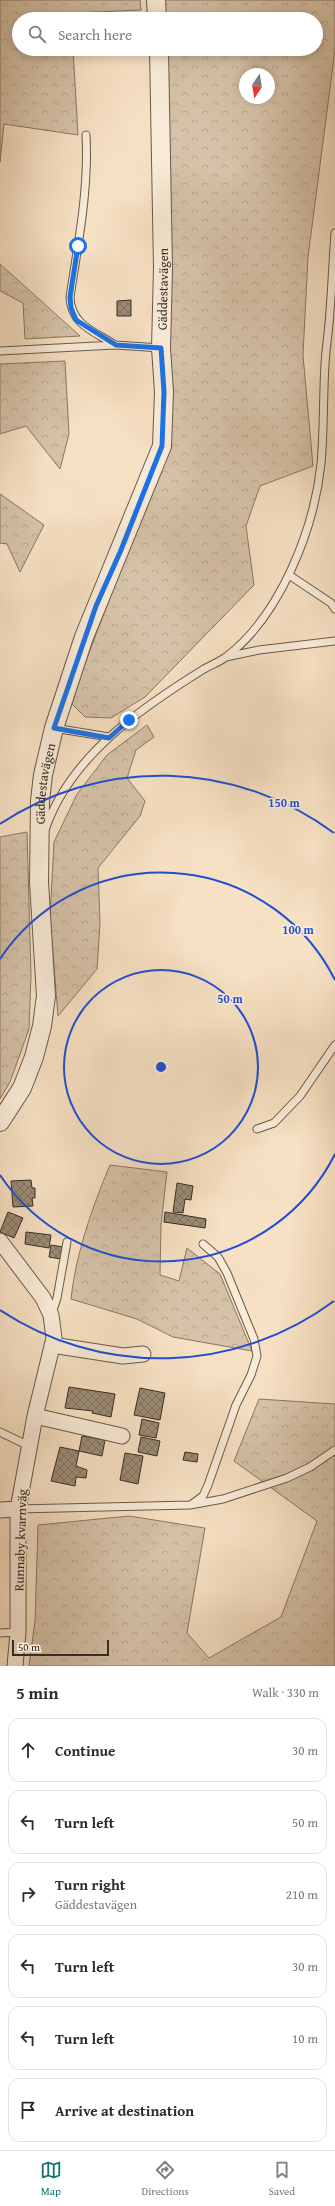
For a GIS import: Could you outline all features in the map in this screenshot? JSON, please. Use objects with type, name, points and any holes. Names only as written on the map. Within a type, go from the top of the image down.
[{"type":"street","points":[[156,0],[157,12]]},
{"type":"street","name":"Gäddestavägen","points":[[0,1122],[22,1088],[34,1057],[42,1026],[46,996],[39,882],[40,801],[43,775],[54,728],[96,606],[121,550],[162,446],[164,392],[161,348],[163,268],[159,56]]},
{"type":"street","name":"Runnaby kvarnväg","points":[[0,1241],[43,1298],[51,1315],[54,1338],[35,1416],[18,1509],[18,1632],[15,1666]]},
{"type":"street","points":[[52,1345],[123,1356],[143,1354]]},
{"type":"street","points":[[35,1416],[122,1436]]},
{"type":"street","points":[[0,1510],[18,1509]]},
{"type":"lane","points":[[86,135],[87,155],[84,200],[70,297],[71,308],[76,320],[116,345]]},
{"type":"lane","points":[[39,847],[46,825],[70,781],[92,753],[129,720],[204,669],[226,657],[260,623],[289,575],[310,514],[321,465],[325,364],[335,233]]},
{"type":"lane","points":[[0,351],[116,345],[161,348]]},
{"type":"lane","points":[[289,575],[331,603],[335,609]]},
{"type":"lane","points":[[226,657],[335,641]]},
{"type":"lane","points":[[54,728],[109,738]]},
{"type":"lane","points":[[257,1129],[274,1123],[300,1096],[335,1045]]},
{"type":"lane","points":[[51,1315],[57,1298],[67,1242]]},
{"type":"lane","points":[[190,1505],[203,1496],[236,1405],[251,1375],[258,1356],[254,1339],[227,1273],[218,1257],[203,1244]]},
{"type":"lane","points":[[0,1432],[29,1446]]},
{"type":"lane","points":[[18,1509],[190,1505],[223,1499],[269,1485],[310,1467],[335,1450]]},
{"type":"lane","points":[[0,1633],[18,1632]]},
{"type":"green space","points":[[0,0],[140,0],[141,10],[95,12],[12,12],[12,56],[73,56],[78,135],[4,124],[0,162]]},
{"type":"green space","points":[[159,0],[335,0],[335,50],[308,257],[303,355],[313,466],[260,486],[246,526],[254,585],[145,697],[111,718],[85,717],[72,704],[78,682],[166,449],[161,56],[323,56],[323,12],[160,12]]},
{"type":"green space","points":[[0,264],[80,336],[25,339],[23,303],[0,291]]},
{"type":"green space","points":[[65,361],[69,434],[60,469],[26,426],[0,434],[0,364]]},
{"type":"green space","points":[[0,494],[44,525],[20,572],[7,544],[0,543]]},
{"type":"green space","points":[[147,725],[154,737],[136,750],[127,778],[145,801],[140,816],[98,868],[100,923],[97,969],[58,1016],[50,917],[54,842],[77,794],[107,755]]},
{"type":"green space","points":[[27,832],[31,975],[29,1029],[10,1082],[0,1099],[0,837]]},
{"type":"green space","points":[[110,1165],[167,1172],[161,1225],[160,1275],[179,1281],[187,1248],[220,1274],[252,1351],[173,1337],[137,1319],[71,1299],[73,1282],[81,1248],[97,1198]]},
{"type":"green space","points":[[259,1399],[335,1404],[335,1666],[29,1666],[35,1621],[38,1525],[129,1516],[205,1528],[187,1633],[209,1658],[281,1617],[317,1521],[234,1461]]},
{"type":"building","points":[[131,300],[131,316],[117,316],[117,301]]},
{"type":"building","points":[[31,1180],[32,1188],[35,1188],[35,1198],[32,1198],[33,1206],[13,1207],[11,1181]]},
{"type":"building","points":[[177,1183],[193,1186],[191,1200],[185,1199],[183,1213],[173,1212]]},
{"type":"building","points":[[8,1212],[23,1218],[14,1238],[0,1232]]},
{"type":"building","points":[[165,1212],[206,1219],[205,1228],[164,1222]]},
{"type":"building","points":[[26,1232],[51,1235],[49,1248],[25,1244]]},
{"type":"building","points":[[51,1245],[63,1247],[61,1259],[49,1257]]},
{"type":"building","points":[[69,1387],[115,1394],[111,1417],[92,1413],[93,1411],[65,1408]]},
{"type":"building","points":[[140,1388],[165,1393],[160,1420],[134,1415]]},
{"type":"building","points":[[142,1419],[159,1423],[156,1438],[139,1435]]},
{"type":"building","points":[[82,1436],[105,1440],[102,1456],[79,1451]]},
{"type":"building","points":[[141,1437],[160,1441],[157,1456],[138,1452]]},
{"type":"building","points":[[60,1447],[79,1451],[76,1466],[87,1470],[86,1478],[76,1477],[75,1486],[51,1481]]},
{"type":"building","points":[[185,1452],[198,1454],[197,1462],[183,1460]]},
{"type":"building","points":[[125,1453],[143,1456],[138,1484],[120,1480]]},
{"type":"route","points":[[78,246],[70,297],[71,308],[76,320],[116,345],[161,348],[164,392],[164,429],[162,446],[121,550],[108,575],[84,637],[54,728],[109,738],[129,720]]}]
